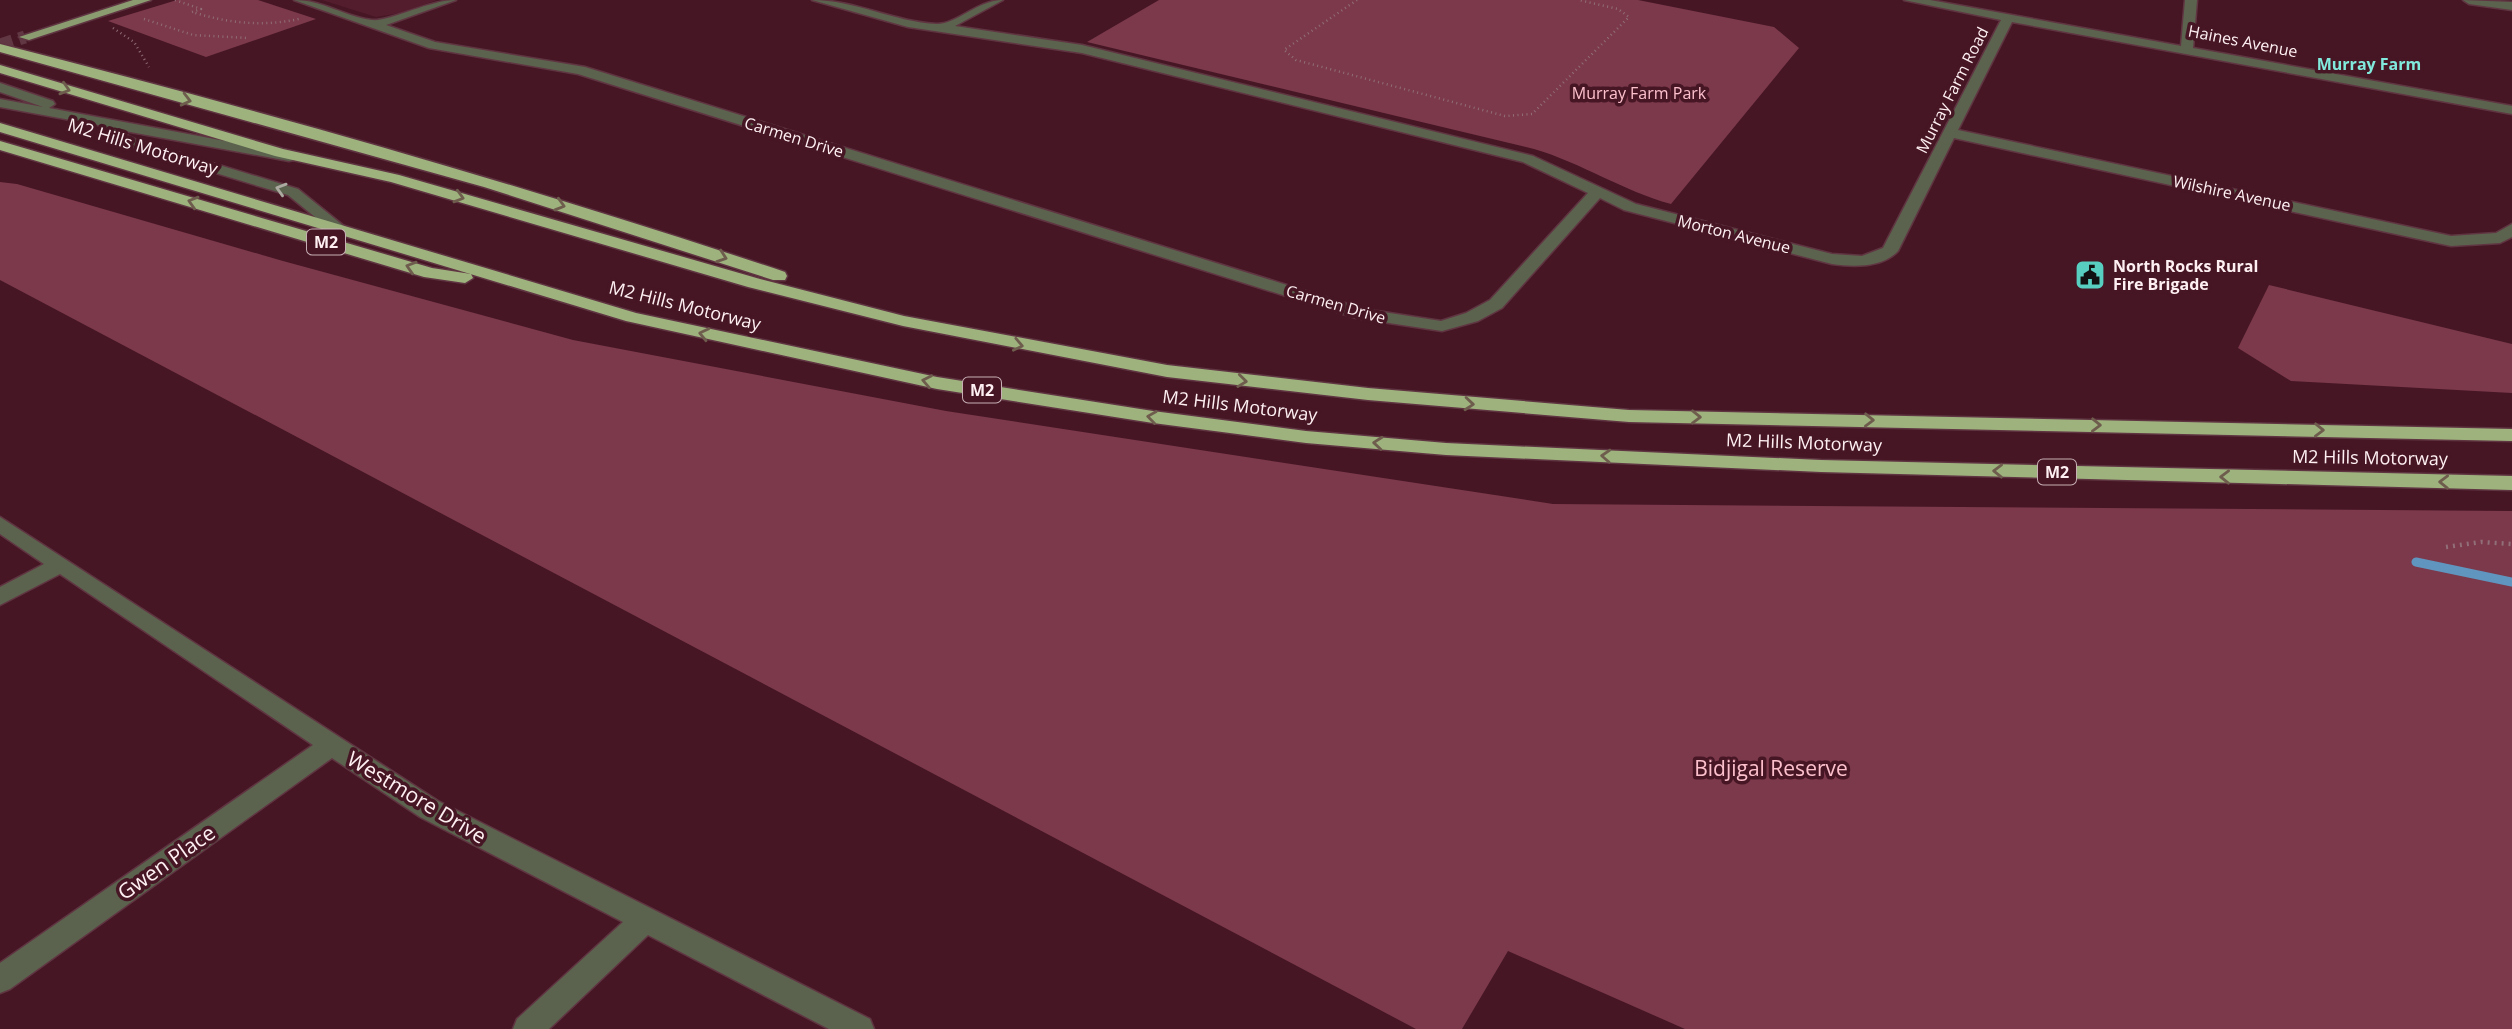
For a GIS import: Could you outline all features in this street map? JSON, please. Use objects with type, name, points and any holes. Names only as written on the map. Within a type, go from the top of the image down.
[{"type":"highway","name":"M2 Hills Motorway","points":[[0,48],[174,97],[331,137],[658,234],[903,321]]},
{"type":"highway","name":"M2 Hills Motorway","points":[[0,69],[280,153],[394,178],[652,254],[903,321],[1051,351],[1289,387],[1629,416],[2512,435]]},
{"type":"highway","name":"M2 Hills Motorway","points":[[0,127],[632,317],[754,346],[937,383],[1153,417],[1306,437],[1446,449],[1821,466],[2512,483]]},
{"type":"highway","name":"M2","points":[[0,145],[430,273],[526,286]]},
{"type":"main road","points":[[25,37],[145,0]]},
{"type":"street","name":"Carmen Drive","points":[[300,0],[433,45],[580,71],[1349,310],[1402,322],[1442,326],[1472,317],[1496,304],[1597,192]]},
{"type":"street","points":[[374,25],[450,0]]},
{"type":"street","points":[[818,0],[908,23],[1082,49],[1528,159],[1597,192]]},
{"type":"street","points":[[942,28],[997,0]]},
{"type":"street","name":"Murray Farm Road","points":[[1875,260],[1890,251],[2008,18],[1910,0]]},
{"type":"street","points":[[2187,49],[2191,0]]},
{"type":"street","points":[[2469,0],[2512,6]]},
{"type":"street","name":"Haines Avenue","points":[[2008,18],[2187,49],[2511,112]]},
{"type":"street","name":"M2","points":[[0,87],[33,97],[132,143],[293,192],[337,227]]},
{"type":"street","name":"M2","points":[[0,103],[394,178]]},
{"type":"street","name":"Wilshire Avenue","points":[[1950,133],[2451,241],[2500,238],[2512,229]]},
{"type":"street","name":"Morton Avenue","points":[[1597,192],[1630,207],[1832,259],[1875,260]]},
{"type":"street","name":"Westmore Drive","points":[[0,524],[429,809],[859,1029]]},
{"type":"street","points":[[0,597],[61,564]]},
{"type":"street","name":"Gwen Place","points":[[0,980],[331,745]]},
{"type":"street","points":[[528,1029],[645,920]]},
{"type":"path","points":[[175,0],[201,9],[192,12],[236,24],[271,24],[310,15]]},
{"type":"path","points":[[1357,0],[1284,50],[1296,60],[1504,116],[1532,114],[1554,95],[1555,89],[1629,17],[1618,9],[1579,0]]},
{"type":"path","points":[[131,18],[145,19],[192,35],[248,38]]},
{"type":"path","points":[[110,26],[135,42],[149,69],[170,80],[174,97]]},
{"type":"path","points":[[2446,547],[2482,542],[2512,544]]},
{"type":"shaded area","points":[[322,0],[437,0],[400,13],[376,17]]},
{"type":"green space","points":[[177,0],[258,0],[316,19],[206,57],[108,21]]},
{"type":"green space","name":"Murray Farm Park","points":[[1159,0],[1638,0],[1774,27],[1799,48],[1671,204],[1534,149],[1087,42]]},
{"type":"green space","name":"Bidjigal Reserve","points":[[0,182],[17,184],[283,261],[573,340],[946,411],[1553,504],[2512,511],[2512,1029],[1685,1029],[1508,951],[1462,1029],[1416,1029],[0,280]]},
{"type":"green space","points":[[2269,285],[2512,344],[2512,393],[2291,381],[2238,348]]},
{"type":"waterway","points":[[2416,562],[2512,582]]},
{"type":"tunnel","points":[[0,45],[25,37]]},
{"type":"place","name":"North Rocks Rural Fire Brigade","points":[[2090,275]]},
{"type":"district","name":"Murray Farm","points":[[2369,64]]}]
